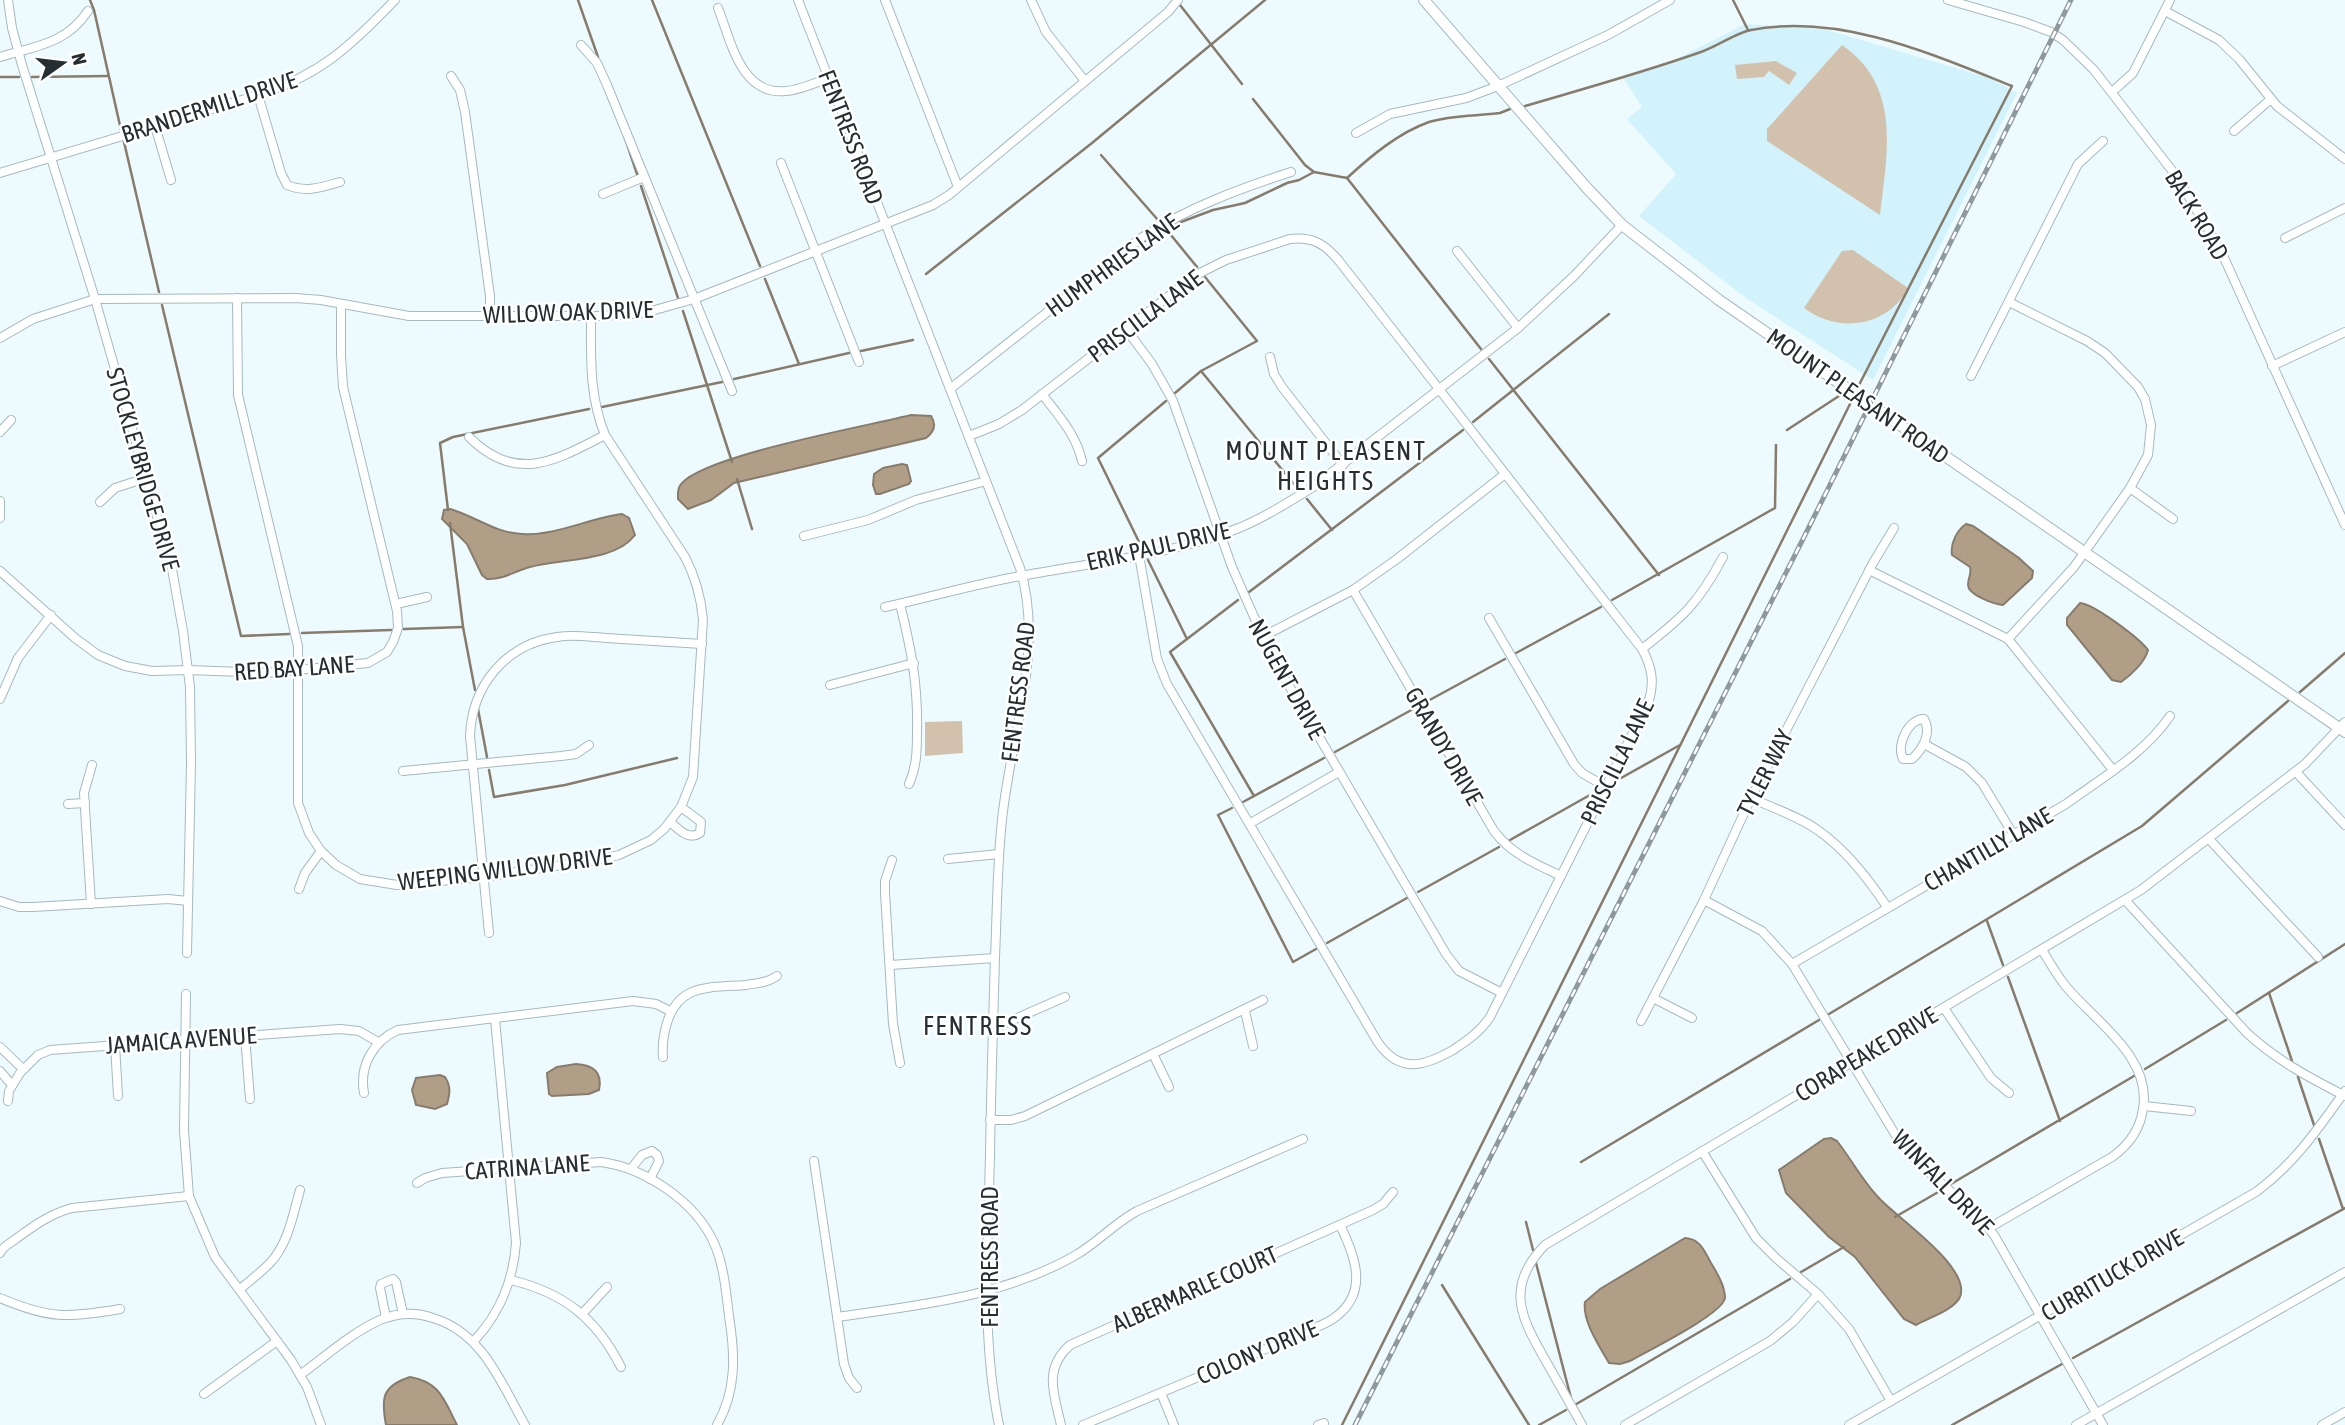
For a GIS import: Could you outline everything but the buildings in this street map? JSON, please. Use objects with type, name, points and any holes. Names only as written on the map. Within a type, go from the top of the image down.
[{"type":"highway","name":"MOUNT PLEASANT ROAD","points":[[1424,0],[1622,225],[1721,302],[2084,553],[2344,728]]},
{"type":"street","name":"STOCKLEYBRIDGE DRIVE","points":[[8,0],[18,51],[95,299],[172,569],[188,670],[191,738],[187,953]]},
{"type":"street","name":"BRANDERMILL DRIVE","points":[[0,173],[296,81],[318,70],[353,43],[395,0]]},
{"type":"street","name":"FENTRESS ROAD","points":[[797,0],[1022,575],[1028,619],[1027,657],[1006,789],[999,854],[992,1029],[988,1292],[991,1372],[999,1425]]},
{"type":"street","points":[[885,0],[958,187]]},
{"type":"street","points":[[1031,0],[1046,32],[1085,81]]},
{"type":"street","name":"WILLOW OAK DRIVE","points":[[0,338],[33,319],[95,299],[296,298],[409,316],[591,316],[644,313],[694,299],[933,205],[1168,12],[1178,0]]},
{"type":"street","points":[[1356,133],[1390,114],[1466,98],[1498,86],[1608,35],[1670,0]]},
{"type":"street","name":"BACK ROAD","points":[[1948,0],[2051,32],[2077,52],[2112,92],[2177,177],[2210,229],[2345,525]]},
{"type":"street","points":[[2112,92],[2133,73],[2171,0]]},
{"type":"street","points":[[718,8],[742,69],[749,79],[773,91],[786,91],[828,78]]},
{"type":"street","points":[[0,57],[67,34],[79,24],[88,10]]},
{"type":"street","points":[[2165,11],[2219,40],[2239,59],[2271,99],[2304,129],[2345,159]]},
{"type":"street","points":[[581,45],[597,63],[732,391]]},
{"type":"street","points":[[452,76],[462,96],[465,112],[490,296],[490,316]]},
{"type":"street","points":[[258,95],[281,173],[288,185],[298,190],[340,182]]},
{"type":"street","points":[[2234,131],[2271,99]]},
{"type":"street","points":[[155,126],[171,180]]},
{"type":"street","points":[[1971,376],[2078,164],[2104,141]]},
{"type":"street","points":[[781,163],[859,362]]},
{"type":"street","name":"HUMPHRIES LANE","points":[[950,389],[1159,226],[1204,204],[1292,172]]},
{"type":"street","points":[[603,194],[644,177]]},
{"type":"street","points":[[2285,238],[2345,208]]},
{"type":"street","name":"ERIK PAUL DRIVE","points":[[885,607],[1022,575],[1195,543],[1279,509],[1343,465],[1518,328],[1574,276],[1622,225]]},
{"type":"street","name":"PRISCILLA LANE","points":[[969,436],[1011,417],[1182,285],[1211,267],[1290,239],[1305,238],[1330,249],[1642,649],[1650,666],[1652,689],[1648,703],[1490,1017],[1479,1031],[1438,1058],[1421,1065],[1412,1065],[1391,1057],[1377,1041],[1179,705],[1159,665],[1139,555]]},
{"type":"street","points":[[1457,251],[1518,328]]},
{"type":"street","name":"WEEPING WILLOW DRIVE","points":[[237,298],[238,395],[295,633],[299,671],[297,796],[303,822],[321,851],[349,873],[380,884],[397,885],[483,877],[619,855],[651,840],[670,822],[691,786],[702,643],[701,601],[693,573],[605,435],[592,387],[591,316]]},
{"type":"street","points":[[2008,639],[2055,589],[2084,553],[2142,469],[2151,440],[2149,412],[2138,387],[2096,346],[2009,302]]},
{"type":"street","name":"RED BAY LANE","points":[[0,571],[98,655],[116,663],[152,671],[299,671],[368,663],[387,652],[396,637],[396,604],[343,387],[341,304]]},
{"type":"street","name":"NUGENT DRIVE","points":[[1126,329],[1152,364],[1172,401],[1246,604],[1262,637],[1452,962],[1468,976],[1502,993]]},
{"type":"street","points":[[2272,366],[2345,331]]},
{"type":"street","points":[[1270,357],[1274,374],[1282,387],[1343,465]]},
{"type":"street","points":[[1042,394],[1071,432],[1082,460]]},
{"type":"street","points":[[0,432],[11,419]]},
{"type":"street","points":[[469,437],[489,455],[515,464],[533,465],[556,460],[605,435]]},
{"type":"street","points":[[1262,637],[1353,590],[1505,474]]},
{"type":"street","points":[[100,502],[115,488],[146,478]]},
{"type":"street","points":[[804,536],[868,520],[916,500],[986,481]]},
{"type":"street","points":[[2130,488],[2173,519]]},
{"type":"street","points":[[0,501],[0,518]]},
{"type":"street","name":"TYLER WAY","points":[[1641,1021],[1704,901],[1751,798],[1869,570],[1894,528]]},
{"type":"street","points":[[1642,649],[1692,607],[1723,557]]},
{"type":"street","points":[[1869,570],[2008,639],[2113,770]]},
{"type":"street","name":"GRANDY DRIVE","points":[[1353,590],[1494,831],[1521,857],[1561,876]]},
{"type":"street","points":[[396,604],[427,597]]},
{"type":"street","points":[[900,604],[914,663],[918,702],[917,759],[909,784]]},
{"type":"street","points":[[0,699],[18,658],[51,615]]},
{"type":"street","points":[[1489,618],[1574,764],[1582,773],[1605,787]]},
{"type":"street","points":[[489,933],[472,765],[471,722],[479,694],[492,673],[504,660],[522,648],[535,642],[564,636],[702,643]]},
{"type":"street","points":[[830,685],[914,663]]},
{"type":"street","name":"CHANTILLY LANE","points":[[1792,964],[2066,804],[2158,734],[2170,716]]},
{"type":"street","points":[[1921,719],[1927,722],[1928,728],[1924,744],[1912,759],[1903,759],[1901,756],[1900,745],[1912,723],[1921,719]]},
{"type":"street","name":"CORAPEAKE DRIVE","points":[[1582,1425],[1524,1320],[1520,1293],[1526,1271],[1534,1257],[1552,1241],[2125,900],[2296,772],[2344,728]]},
{"type":"street","points":[[1924,744],[1966,766],[1982,783],[2013,834]]},
{"type":"street","points":[[403,771],[569,755],[576,754],[589,745]]},
{"type":"street","points":[[91,904],[85,803],[86,784],[92,765]]},
{"type":"street","points":[[1249,824],[1339,772]]},
{"type":"street","points":[[2296,772],[2345,825]]},
{"type":"street","points":[[1751,798],[1817,829],[1849,856],[1869,879],[1886,907]]},
{"type":"street","points":[[68,804],[85,803]]},
{"type":"street","points":[[670,822],[689,836],[695,837],[700,833],[701,822],[681,807]]},
{"type":"street","points":[[2209,839],[2318,957]]},
{"type":"street","points":[[299,888],[310,864],[321,851]]},
{"type":"street","points":[[948,859],[999,854]]},
{"type":"street","points":[[892,860],[886,881],[895,1042],[900,1063]]},
{"type":"street","points":[[0,901],[33,908],[167,899],[188,901]]},
{"type":"street","points":[[2125,900],[2266,1051],[2344,1094]]},
{"type":"street","name":"WINFALL DRIVE","points":[[1704,901],[1762,931],[1792,964],[1901,1144],[1922,1167],[1989,1228],[2104,1425]]},
{"type":"street","points":[[1989,1228],[2122,1150],[2134,1134],[2144,1106],[2143,1083],[2136,1064],[2060,979],[2042,950]]},
{"type":"street","points":[[890,965],[995,958]]},
{"type":"street","points":[[663,1057],[663,1038],[670,1011],[681,997],[698,989],[765,983],[777,976]]},
{"type":"street","points":[[186,994],[184,1149],[189,1196],[215,1257],[300,1375],[321,1425]]},
{"type":"street","points":[[992,1029],[1065,997]]},
{"type":"street","points":[[1653,998],[1692,1018]]},
{"type":"street","points":[[990,1120],[1011,1120],[1025,1116],[1263,1000]]},
{"type":"street","points":[[364,1093],[363,1077],[367,1059],[378,1042],[398,1030],[633,1001],[656,1004],[670,1011]]},
{"type":"street","points":[[1944,1008],[1991,1078],[2010,1093]]},
{"type":"street","points":[[1245,1011],[1254,1046]]},
{"type":"street","points":[[474,1341],[496,1313],[510,1280],[516,1244],[495,1019]]},
{"type":"street","name":"JAMAICA AVENUE","points":[[8,1101],[12,1085],[23,1069],[38,1055],[50,1051],[349,1029],[359,1031],[378,1042]]},
{"type":"street","points":[[245,1036],[250,1099]]},
{"type":"street","points":[[115,1045],[118,1096]]},
{"type":"street","points":[[0,1047],[23,1069]]},
{"type":"street","points":[[1153,1054],[1169,1087]]},
{"type":"street","points":[[0,1071],[12,1085]]},
{"type":"street","name":"CURRITUCK DRIVE","points":[[1849,1425],[2241,1202],[2270,1182],[2304,1149],[2344,1094]]},
{"type":"street","points":[[2144,1106],[2191,1111]]},
{"type":"street","points":[[837,1317],[988,1292],[1075,1255],[1122,1219],[1138,1211],[1303,1139]]},
{"type":"street","points":[[631,1169],[642,1155],[652,1151],[659,1161],[650,1178]]},
{"type":"street","points":[[1702,1151],[1756,1238],[1818,1294],[1849,1329],[1891,1401]]},
{"type":"street","points":[[814,1161],[846,1371],[857,1388]]},
{"type":"street","name":"CATRINA LANE","points":[[417,1183],[433,1175],[601,1162],[631,1169],[650,1178],[683,1202],[714,1242],[732,1332],[734,1362],[728,1403],[717,1425]]},
{"type":"street","points":[[240,1289],[271,1262],[279,1251],[289,1230],[300,1190]]},
{"type":"street","name":"ALBERMARLE COURT","points":[[1061,1425],[1052,1375],[1058,1359],[1070,1345],[1373,1210],[1394,1192]]},
{"type":"street","points":[[1,1249],[57,1212],[72,1208],[189,1196]]},
{"type":"street","name":"COLONY DRIVE","points":[[1083,1425],[1304,1333],[1339,1315],[1353,1294],[1357,1274],[1353,1252],[1340,1225]]},
{"type":"street","points":[[2076,1425],[2345,1272]]},
{"type":"street","points":[[386,1318],[380,1288],[387,1279],[396,1282],[403,1314]]},
{"type":"street","points":[[510,1280],[549,1292],[582,1314],[598,1329],[621,1367]]},
{"type":"street","points":[[582,1314],[607,1287]]},
{"type":"street","points":[[1625,1425],[1770,1341],[1793,1322],[1818,1294]]},
{"type":"street","points":[[0,1298],[23,1308],[65,1317],[120,1308]]},
{"type":"street","points":[[300,1375],[362,1331],[386,1318],[418,1314],[445,1322],[474,1341],[525,1425]]},
{"type":"street","points":[[204,1394],[276,1341]]},
{"type":"street","points":[[1161,1393],[1174,1425]]},
{"type":"street","points":[[2322,1425],[2345,1412]]},
{"type":"shaded area","points":[[1745,24],[1824,29],[1990,78],[2017,93],[1873,380],[1746,298],[1639,216],[1676,174],[1627,119],[1642,107],[1622,76],[1671,62]]},
{"type":"shaded area","points":[[1842,45],[1861,62],[1874,80],[1882,101],[1887,145],[1880,215],[1767,141],[1767,129]]},
{"type":"shaded area","points":[[1776,61],[1797,73],[1789,85],[1769,71],[1764,77],[1737,79],[1735,65]]},
{"type":"shaded area","points":[[1853,250],[1908,288],[1899,301],[1888,311],[1861,322],[1832,321],[1804,308],[1842,251]]},
{"type":"shaded area","points":[[911,415],[931,416],[934,428],[926,438],[734,483],[711,500],[688,509],[678,499],[681,484],[696,473],[721,463],[753,452]]},
{"type":"shaded area","points":[[907,465],[911,481],[909,484],[876,494],[874,474],[883,468]]},
{"type":"shaded area","points":[[450,509],[503,531],[522,534],[560,530],[622,514],[629,518],[635,535],[614,551],[542,564],[504,577],[487,579],[482,575],[467,544],[442,519],[444,510]]},
{"type":"shaded area","points":[[1966,524],[2019,558],[2033,571],[2032,578],[2003,605],[1988,601],[1972,592],[1968,585],[1970,567],[1952,555],[1955,538]]},
{"type":"shaded area","points":[[2080,603],[2116,622],[2148,650],[2141,664],[2121,682],[2112,680],[2067,625],[2067,618]]},
{"type":"shaded area","points":[[962,721],[963,753],[925,756],[925,722]]},
{"type":"shaded area","points":[[576,1064],[595,1070],[600,1083],[599,1090],[589,1094],[549,1094],[547,1073],[557,1067]]},
{"type":"shaded area","points":[[440,1075],[445,1077],[449,1087],[447,1104],[435,1109],[416,1105],[412,1090],[416,1078]]},
{"type":"shaded area","points":[[1824,1139],[1837,1141],[1878,1197],[1930,1243],[1955,1272],[1961,1285],[1960,1297],[1952,1306],[1916,1325],[1904,1319],[1855,1257],[1829,1237],[1786,1193],[1779,1170]]},
{"type":"shaded area","points":[[1685,1238],[1694,1240],[1701,1246],[1718,1275],[1725,1293],[1721,1305],[1699,1322],[1630,1361],[1609,1363],[1589,1325],[1585,1302],[1600,1289]]},
{"type":"shaded area","points":[[410,1377],[420,1379],[435,1388],[457,1425],[386,1425],[386,1394],[394,1384]]},
{"type":"waterway","points":[[90,0],[121,130]]},
{"type":"waterway","points":[[578,0],[598,57]]},
{"type":"waterway","points":[[652,0],[760,266]]},
{"type":"waterway","points":[[926,274],[1092,143],[1265,0]]},
{"type":"waterway","points":[[1733,0],[1748,30]]},
{"type":"waterway","points":[[1180,5],[1242,84]]},
{"type":"waterway","points":[[1525,106],[1705,51],[1751,30],[1784,26],[1818,27],[1885,40],[1950,61],[2012,86],[1858,387]]},
{"type":"waterway","points":[[32,77],[108,76]]},
{"type":"waterway","points":[[0,77],[19,77]]},
{"type":"waterway","points":[[1253,99],[1305,165],[1314,172],[1347,178],[1481,349]]},
{"type":"waterway","points":[[1347,178],[1385,146],[1406,132],[1429,122],[1500,113],[1510,109]]},
{"type":"waterway","points":[[625,138],[637,174]]},
{"type":"waterway","points":[[124,142],[159,292]]},
{"type":"waterway","points":[[1101,155],[1158,220]]},
{"type":"waterway","points":[[1137,246],[1165,228],[1213,210],[1245,203],[1314,172]]},
{"type":"waterway","points":[[641,186],[678,298]]},
{"type":"waterway","points":[[1166,229],[1197,267]]},
{"type":"waterway","points":[[1175,393],[1201,371],[1257,341],[1205,277]]},
{"type":"waterway","points":[[765,279],[799,364]]},
{"type":"waterway","points":[[162,305],[241,636],[289,634]]},
{"type":"waterway","points":[[683,311],[732,462]]},
{"type":"waterway","points":[[1473,422],[1609,314]]},
{"type":"waterway","points":[[861,351],[913,340]]},
{"type":"waterway","points":[[734,379],[849,353]]},
{"type":"waterway","points":[[1489,359],[1659,575]]},
{"type":"waterway","points":[[1201,371],[1298,489]]},
{"type":"waterway","points":[[602,407],[722,382]]},
{"type":"waterway","points":[[1787,430],[1842,394]]},
{"type":"waterway","points":[[1342,1425],[1852,400]]},
{"type":"waterway","points":[[1142,548],[1098,458],[1166,401]]},
{"type":"waterway","points":[[448,510],[440,443],[453,437],[589,409]]},
{"type":"waterway","points":[[1249,592],[1463,430]]},
{"type":"waterway","points":[[1612,600],[1775,508],[1776,445]]},
{"type":"waterway","points":[[737,479],[752,529]]},
{"type":"waterway","points":[[1307,499],[1332,530]]},
{"type":"waterway","points":[[450,523],[463,627],[475,690]]},
{"type":"waterway","points":[[1148,560],[1187,639]]},
{"type":"waterway","points":[[1238,600],[1170,652],[1254,796]]},
{"type":"waterway","points":[[1516,653],[1601,607]]},
{"type":"waterway","points":[[404,629],[463,627]]},
{"type":"waterway","points":[[302,633],[391,630]]},
{"type":"waterway","points":[[2300,692],[2345,653]]},
{"type":"waterway","points":[[1426,702],[1505,659]]},
{"type":"waterway","points":[[1829,1014],[2142,826],[2288,701]]},
{"type":"waterway","points":[[1335,752],[1415,708]]},
{"type":"waterway","points":[[478,709],[487,757]]},
{"type":"waterway","points":[[1614,782],[1680,745]]},
{"type":"waterway","points":[[489,770],[494,797],[565,785],[677,758]]},
{"type":"waterway","points":[[1243,802],[1324,758]]},
{"type":"waterway","points":[[1510,840],[1597,791]]},
{"type":"waterway","points":[[1232,808],[1218,815],[1293,962],[1316,949]]},
{"type":"waterway","points":[[1418,892],[1499,847]]},
{"type":"waterway","points":[[1327,943],[1407,898]]},
{"type":"waterway","points":[[1987,921],[2003,965]]},
{"type":"waterway","points":[[2237,1013],[2345,944]]},
{"type":"waterway","points":[[2008,977],[2060,1121]]},
{"type":"waterway","points":[[2269,993],[2292,1061]]},
{"type":"waterway","points":[[1581,1162],[1819,1020]]},
{"type":"waterway","points":[[2145,1069],[2226,1020]]},
{"type":"waterway","points":[[1951,1184],[2134,1076]]},
{"type":"waterway","points":[[2298,1077],[2314,1125]]},
{"type":"waterway","points":[[2319,1139],[2343,1209]]},
{"type":"waterway","points":[[1895,1217],[1940,1191]]},
{"type":"waterway","points":[[2073,1358],[2345,1208]]},
{"type":"waterway","points":[[1526,1222],[1533,1250]]},
{"type":"waterway","points":[[1801,1272],[1844,1247]]},
{"type":"waterway","points":[[1536,1263],[1572,1402]]},
{"type":"waterway","points":[[1573,1406],[1790,1279]]},
{"type":"waterway","points":[[1442,1285],[1529,1425]]},
{"type":"waterway","points":[[1952,1425],[2062,1364]]},
{"type":"waterway","points":[[1539,1425],[1566,1410]]},
{"type":"railway","points":[[1355,1425],[1803,539],[2071,0]]},
{"type":"district","name":"MOUNT PLEASENT HEIGHTS","points":[[1326,466]]},
{"type":"district","name":"FENTRESS","points":[[978,1026]]}]
